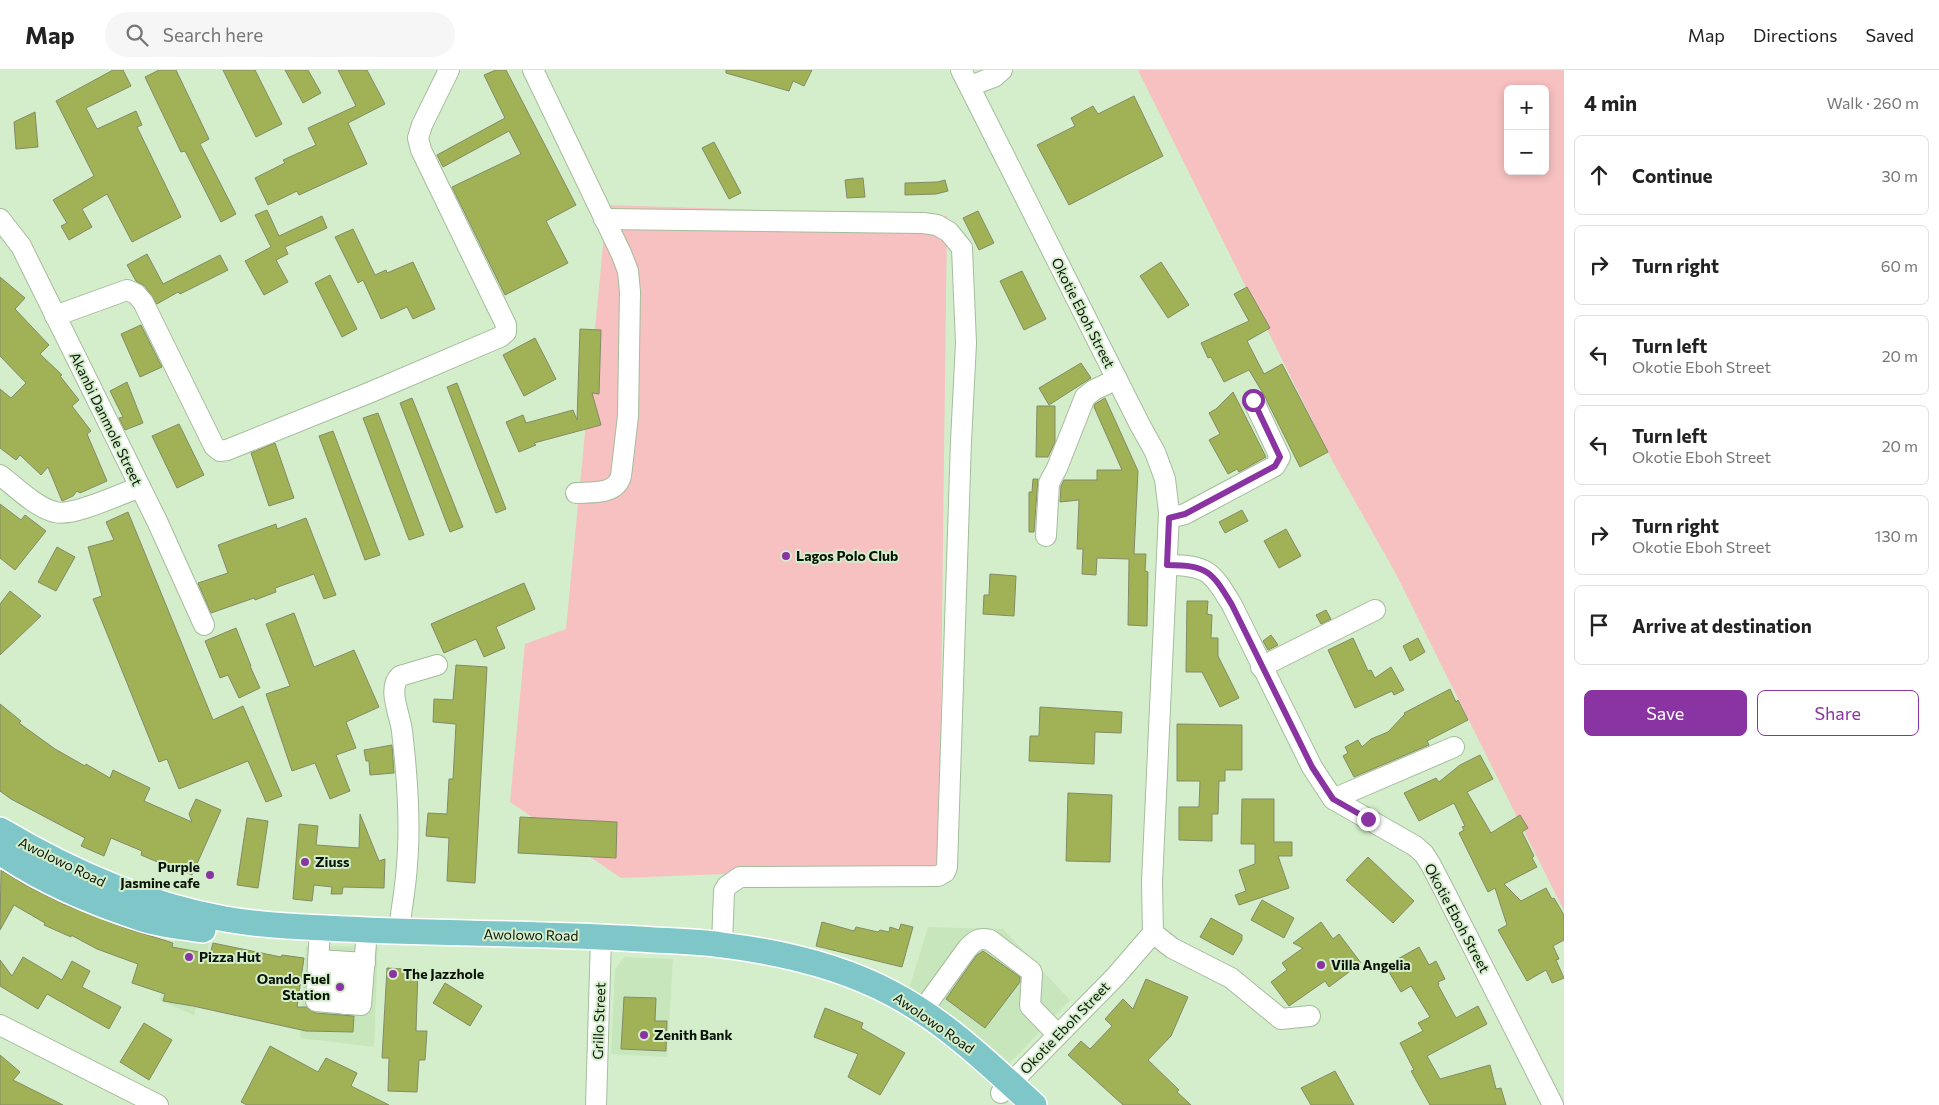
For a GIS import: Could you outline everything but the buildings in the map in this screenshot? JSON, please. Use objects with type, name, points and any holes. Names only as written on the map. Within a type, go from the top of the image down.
[{"type":"main road","name":"Awolowo Road","points":[[0,830],[78,871],[113,887],[147,899],[222,919],[261,925],[342,949],[398,932],[601,945],[748,958],[786,966],[827,978],[902,1015],[943,1042],[1008,1094],[1034,1105]]},
{"type":"main road","name":"Awolowo Road","points":[[0,852],[12,861],[74,894],[144,919],[254,940],[342,949],[722,945],[781,955],[818,964],[890,992],[922,1011],[983,1057],[1008,1094]]},
{"type":"street","points":[[55,316],[127,290],[136,294],[143,302],[214,446],[220,451],[227,450],[371,392],[500,337],[506,332],[506,325],[421,150],[418,138],[450,70]]},
{"type":"street","points":[[533,70],[628,271],[630,292],[626,435],[619,483],[612,489],[576,493]]},
{"type":"street","points":[[965,78],[994,77],[1002,70]]},
{"type":"street","name":"Okotie Eboh Street","points":[[965,78],[1155,452],[1165,480],[1169,518],[1153,872],[1153,933],[1115,977],[1058,1035],[1008,1094]]},
{"type":"street","name":"Akanbi Danmole Street","points":[[0,219],[21,246],[172,552],[204,625]]},
{"type":"street","points":[[604,219],[923,223],[937,226],[949,232],[962,248],[966,343],[947,867],[945,872],[938,876],[740,877],[727,886],[724,891],[722,945]]},
{"type":"street","points":[[1046,536],[1048,483],[1058,468],[1086,397],[1094,390],[1117,379]]},
{"type":"street","points":[[1169,518],[1185,514],[1275,466],[1278,462],[1280,457],[1253,400]]},
{"type":"street","points":[[0,475],[40,505],[55,512],[70,513],[140,487]]},
{"type":"street","name":"Okotie Eboh Street","points":[[1167,565],[1188,565],[1204,569],[1217,580],[1232,605],[1312,767],[1333,799],[1415,846],[1424,854],[1553,1105]]},
{"type":"street","points":[[1261,666],[1375,610]]},
{"type":"street","points":[[398,932],[407,863],[408,791],[402,728],[393,688],[400,676],[437,665]]},
{"type":"street","points":[[1333,799],[1454,747]]},
{"type":"street","points":[[1153,933],[1172,948],[1231,978],[1281,1020],[1310,1016]]},
{"type":"street","points":[[922,1011],[967,949],[973,942],[984,938],[990,940],[1031,971],[1030,1006],[1058,1035]]},
{"type":"street","name":"Grillo Street","points":[[596,1105],[601,945]]},
{"type":"street","points":[[342,949],[361,1005],[316,1001],[342,949]]},
{"type":"street","points":[[0,1025],[158,1105]]},
{"type":"shaded area","points":[[1138,70],[1564,70],[1564,911],[1396,574],[1333,462]]},
{"type":"shaded area","name":"Lagos Polo Club","points":[[607,205],[947,216],[939,866],[621,878],[510,802],[525,644],[566,629]]},
{"type":"shaded area","points":[[179,926],[211,933],[194,1015],[159,1000]]},
{"type":"shaded area","points":[[928,927],[1003,929],[1070,1000],[1006,1067],[908,992]]},
{"type":"shaded area","name":"Oando Fuel Station","points":[[306,946],[378,947],[374,1047],[300,1038]]},
{"type":"shaded area","points":[[625,957],[673,959],[667,1057],[611,1054],[615,969]]},
{"type":"place","name":"Lagos Polo Club","points":[[786,556]]},
{"type":"place","name":"Ziuss","points":[[305,862]]},
{"type":"place","name":"Purple Jasmine cafe","points":[[210,875]]},
{"type":"place","name":"Pizza Hut","points":[[189,957]]},
{"type":"place","name":"Villa Angelia","points":[[1321,965]]},
{"type":"place","name":"The Jazzhole","points":[[393,974]]},
{"type":"place","name":"Oando Fuel Station","points":[[340,987]]},
{"type":"place","name":"Zenith Bank","points":[[644,1035]]},
{"type":"route","points":[[1253,400],[1280,457],[1278,462],[1275,466],[1185,514],[1169,518],[1167,565],[1188,565],[1204,569],[1217,580],[1232,605],[1312,767],[1333,799],[1368,819]]}]
